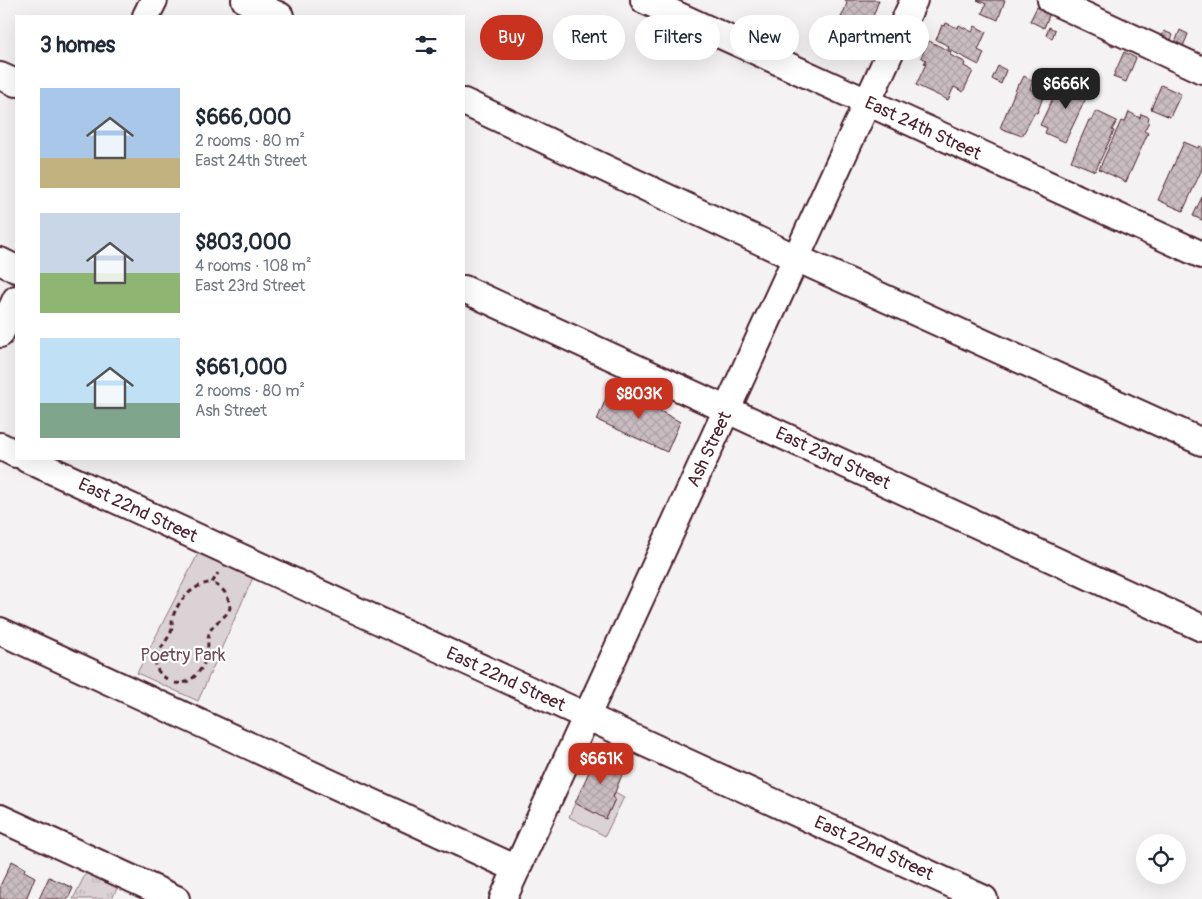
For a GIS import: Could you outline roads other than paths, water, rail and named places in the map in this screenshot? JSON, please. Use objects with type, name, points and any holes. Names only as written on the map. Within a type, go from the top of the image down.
[{"type":"street","points":[[146,15],[154,0]]},
{"type":"street","points":[[245,0],[278,15]]},
{"type":"street","name":"East 24th Street","points":[[644,0],[1202,255]]},
{"type":"street","name":"Ash Street","points":[[503,899],[914,0]]},
{"type":"street","points":[[1051,0],[1202,70]]},
{"type":"street","points":[[0,76],[15,83]]},
{"type":"street","points":[[465,102],[796,258],[1202,442]]},
{"type":"street","points":[[0,261],[15,268]]},
{"type":"street","name":"East 23rd Street","points":[[465,289],[1202,628]]},
{"type":"street","points":[[0,334],[15,301]]},
{"type":"street","points":[[0,446],[15,454]]},
{"type":"street","name":"East 22nd Street","points":[[29,460],[984,899]]},
{"type":"street","points":[[0,630],[516,869]]},
{"type":"street","points":[[0,818],[176,899]]},
{"type":"park label","name":"Poetry Park","points":[[183,655]]}]
